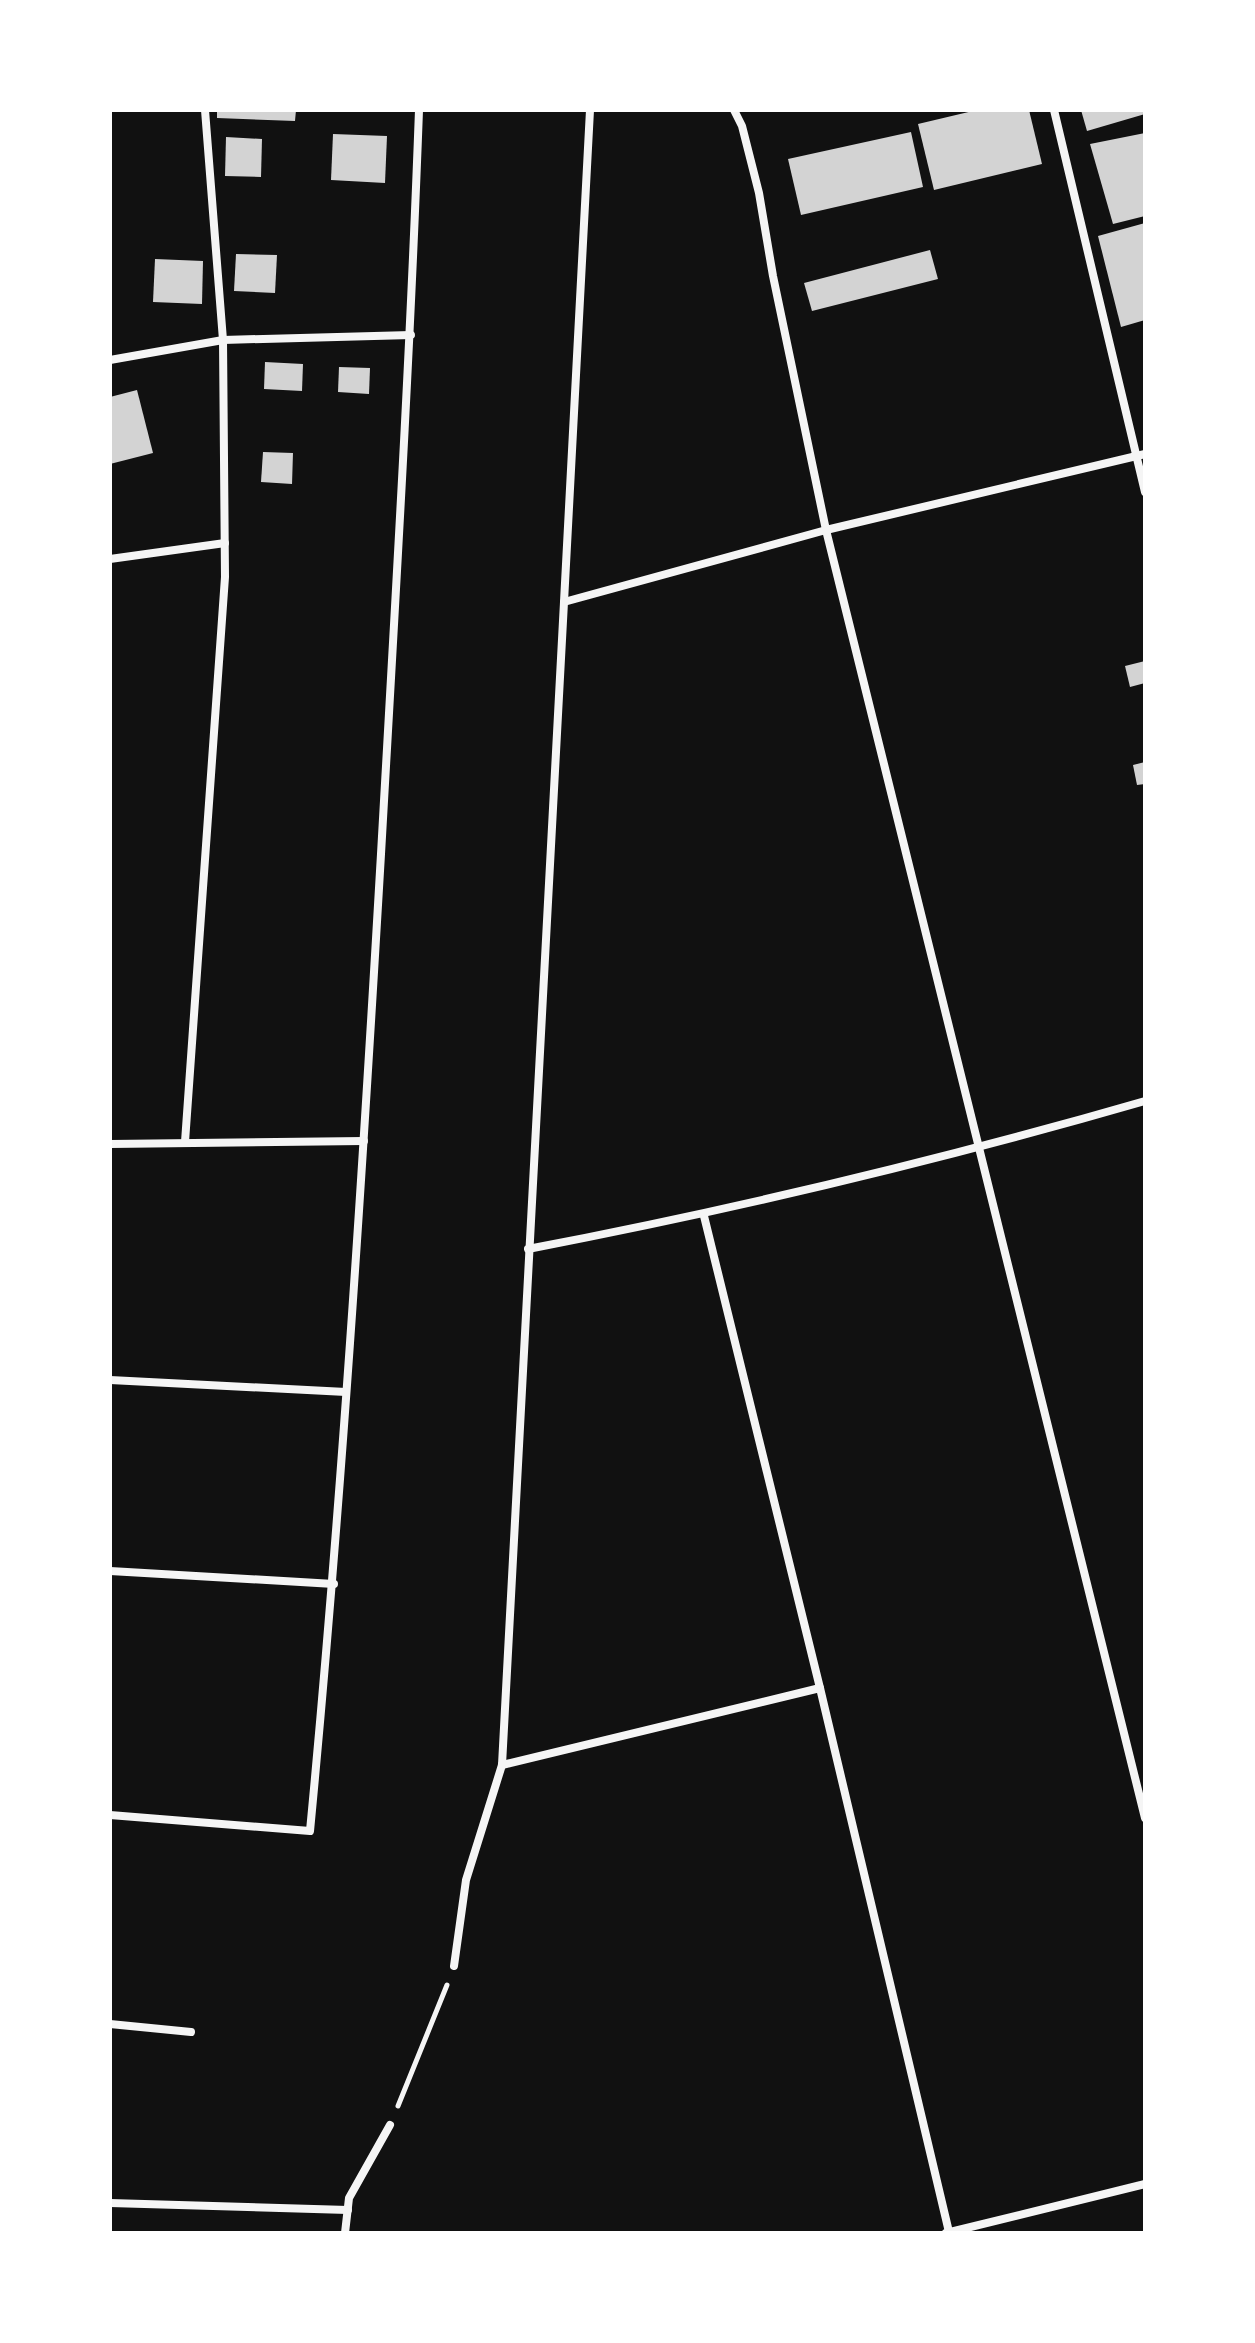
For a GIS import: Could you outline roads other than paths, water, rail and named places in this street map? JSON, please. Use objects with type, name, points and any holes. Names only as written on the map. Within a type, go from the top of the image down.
[{"type":"street","points":[[185,1142],[225,543],[223,340],[205,110]]},
{"type":"street","points":[[110,1815],[310,1831],[334,1584],[364,1141],[411,335],[419,110]]},
{"type":"street","points":[[454,1966],[466,1880],[502,1765],[590,110]]},
{"type":"street","points":[[734,110],[742,126],[759,193],[773,276],[826,530],[1145,1818]]},
{"type":"street","points":[[1054,110],[1141,455],[1145,492]]},
{"type":"street","points":[[110,360],[223,340],[411,335]]},
{"type":"street","points":[[564,602],[826,530],[1141,455]]},
{"type":"street","points":[[110,559],[225,543]]},
{"type":"street","points":[[528,1249],[704,1216],[979,1149],[1145,1101]]},
{"type":"street","points":[[110,1144],[364,1141]]},
{"type":"street","points":[[704,1216],[820,1688],[947,2233],[1145,2184]]},
{"type":"street","points":[[110,1380],[346,1392]]},
{"type":"street","points":[[110,1571],[334,1584]]},
{"type":"street","points":[[502,1765],[820,1688]]},
{"type":"street","points":[[110,2024],[191,2032]]},
{"type":"street","points":[[345,2233],[349,2198],[390,2125]]},
{"type":"street","points":[[110,2203],[348,2210]]}]
